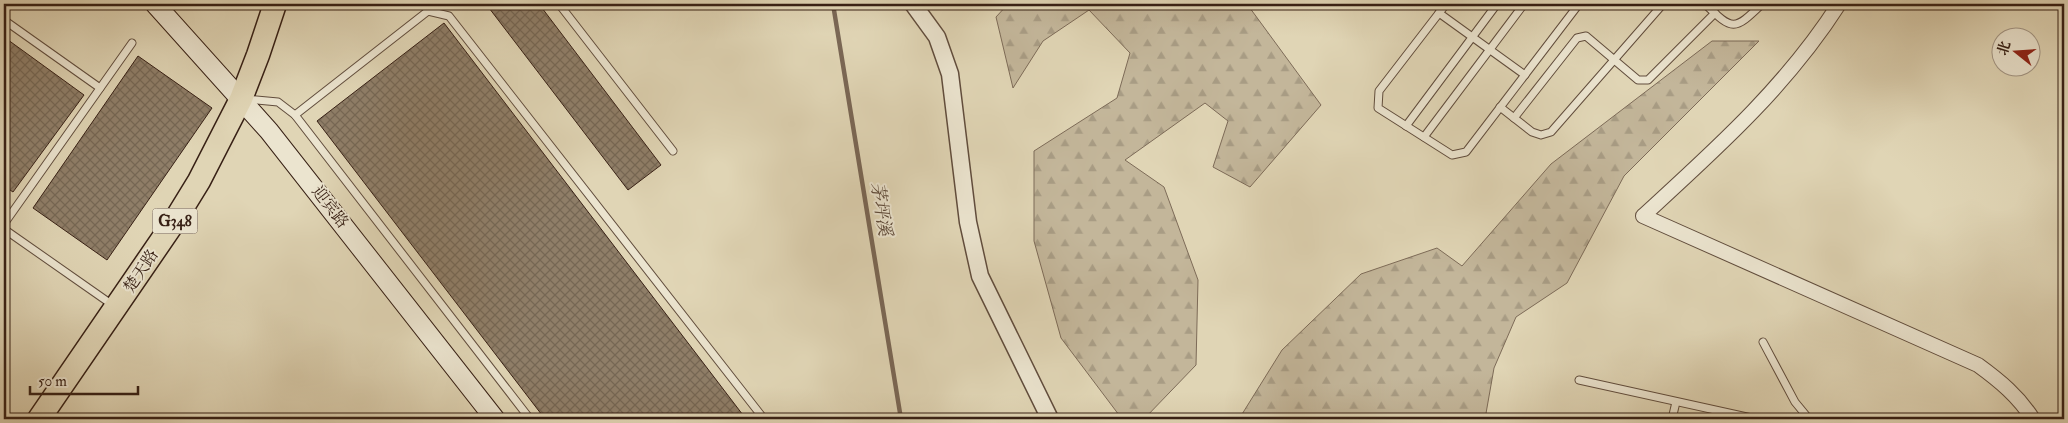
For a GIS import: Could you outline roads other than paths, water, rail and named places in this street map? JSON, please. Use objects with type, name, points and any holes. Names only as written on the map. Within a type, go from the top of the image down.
[{"type":"highway","name":"楚天路","points":[[39,419],[172,225],[199,181],[241,98],[275,4]]},
{"type":"main road","name":"迎宾路","points":[[155,4],[241,98],[297,165],[495,419]]},
{"type":"street","points":[[913,4],[937,37],[950,74],[968,222],[980,276],[1050,419]]},
{"type":"street","points":[[1839,4],[1795,66],[1759,108],[1643,216],[1978,365],[2016,395],[2033,419]]},
{"type":"lane","points":[[558,4],[673,151]]},
{"type":"lane","points":[[1446,4],[1379,91],[1378,108],[1452,156],[1466,152],[1579,4]]},
{"type":"lane","points":[[1406,126],[1497,4]]},
{"type":"lane","points":[[1424,137],[1524,4]]},
{"type":"lane","points":[[1500,108],[1532,132],[1541,135],[1551,132],[1663,4]]},
{"type":"lane","points":[[1706,4],[1725,22],[1734,25],[1743,22],[1762,4]]},
{"type":"lane","points":[[294,115],[428,12],[449,16],[764,419]]},
{"type":"lane","points":[[1439,13],[1525,75]]},
{"type":"lane","points":[[1514,118],[1577,38],[1586,36],[1638,80],[1648,80],[1715,13]]},
{"type":"lane","points":[[4,20],[100,88]]},
{"type":"lane","points":[[4,224],[132,43]]},
{"type":"lane","points":[[241,98],[278,102],[294,115],[530,419]]},
{"type":"lane","points":[[4,229],[116,307]]},
{"type":"lane","points":[[1763,342],[1795,402],[1809,419]]},
{"type":"lane","points":[[1579,380],[1756,419]]},
{"type":"lane","points":[[1672,419],[1676,402]]},
{"type":"waterway","name":"茅坪溪","points":[[833,4],[901,419]]}]
